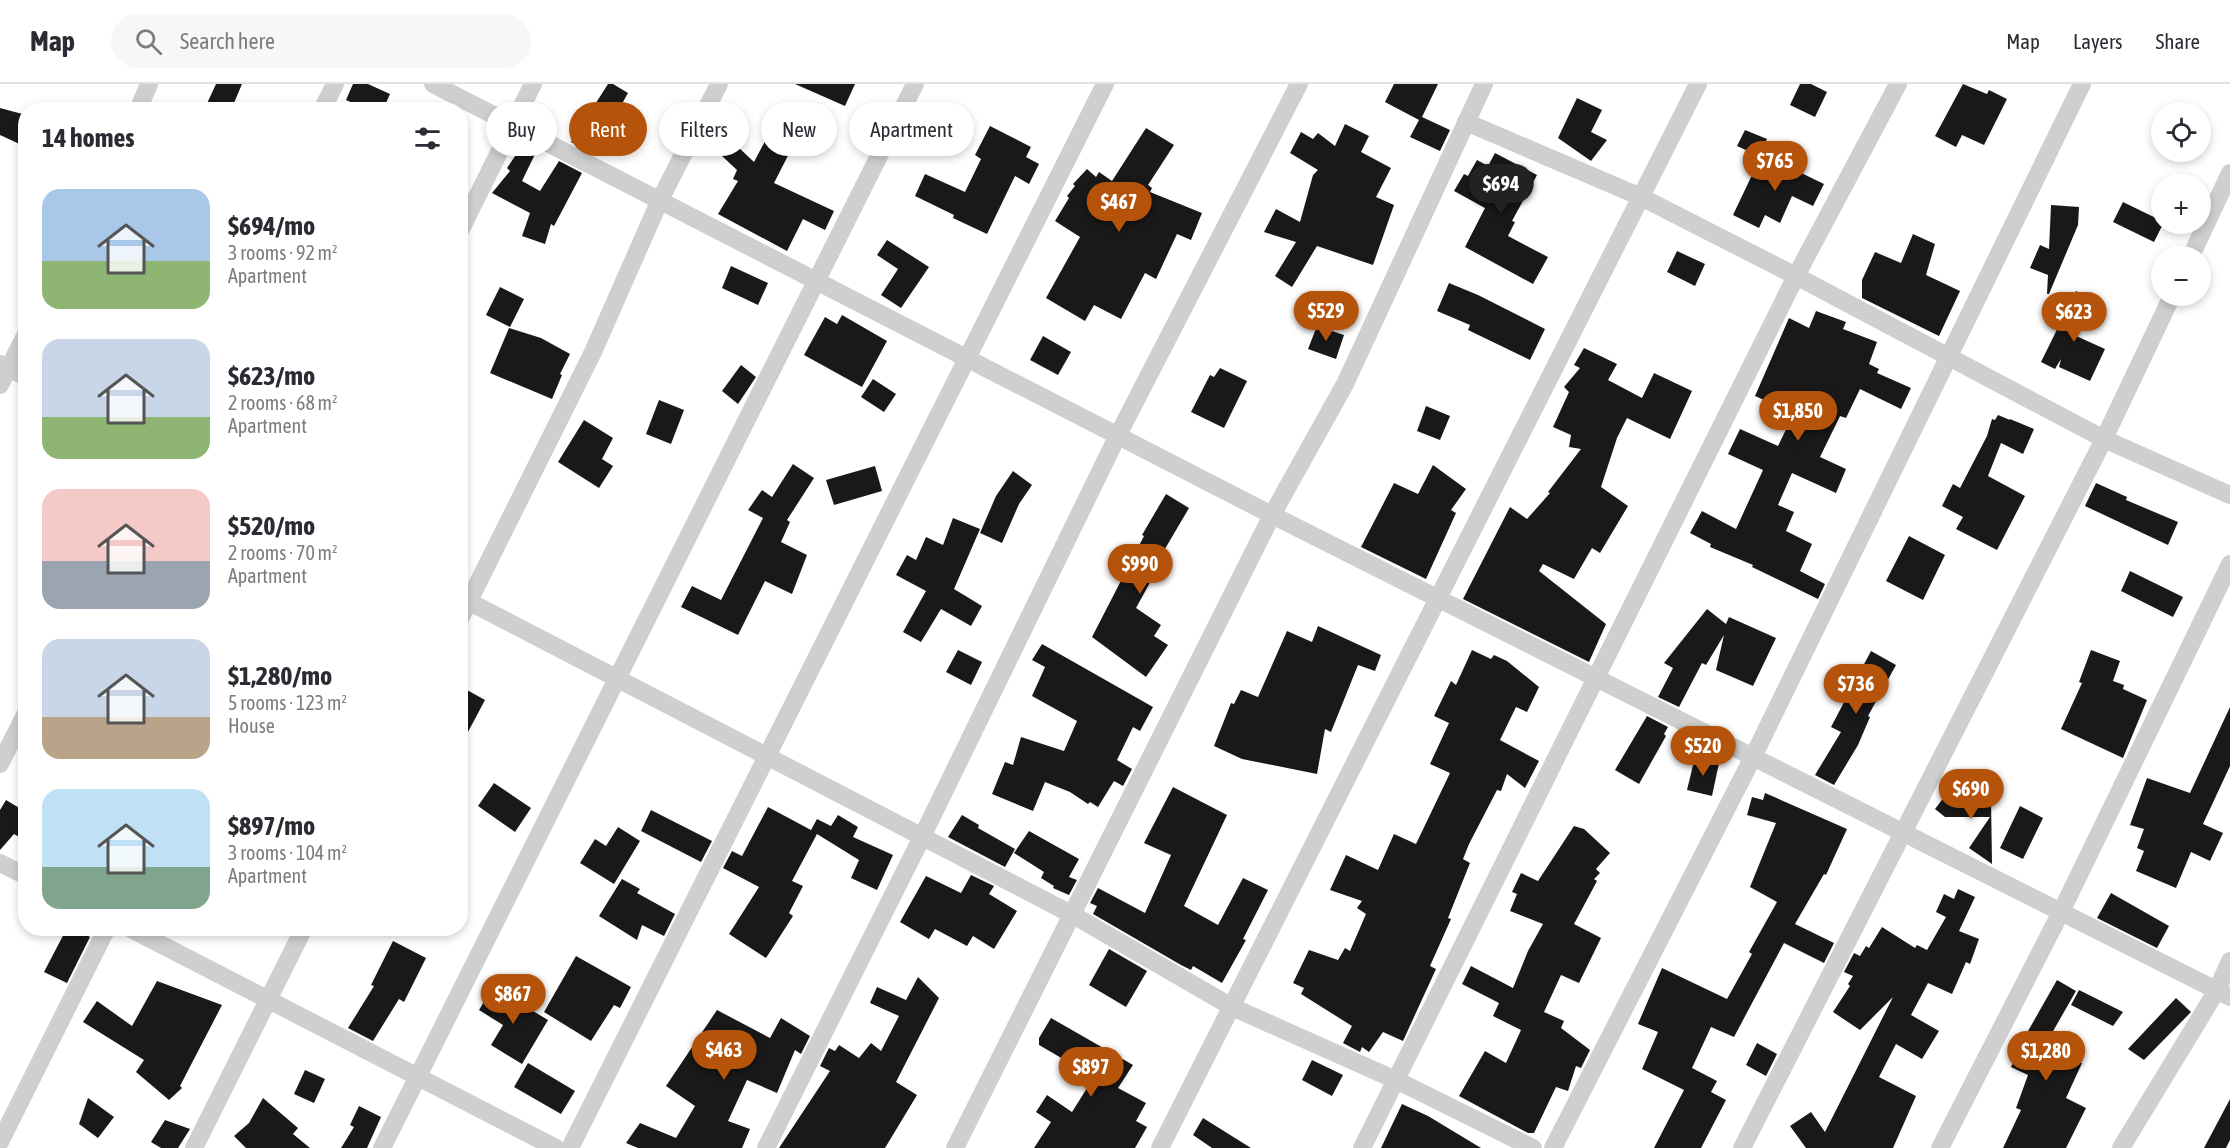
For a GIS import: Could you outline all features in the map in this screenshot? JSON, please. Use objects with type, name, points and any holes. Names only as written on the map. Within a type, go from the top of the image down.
[{"type":"street","points":[[141,102],[149,84]]},
{"type":"street","points":[[326,102],[335,84]]},
{"type":"street","points":[[433,84],[468,102]]},
{"type":"street","points":[[525,102],[533,84]]},
{"type":"street","points":[[468,593],[593,352],[660,200],[719,84]]},
{"type":"street","points":[[382,1148],[915,84]]},
{"type":"street","points":[[570,1148],[1105,84]]},
{"type":"street","points":[[766,1148],[922,837],[1118,435],[1299,84]]},
{"type":"street","points":[[956,1148],[1272,515],[1345,384],[1484,84]]},
{"type":"street","points":[[1160,1148],[1698,84]]},
{"type":"street","points":[[1362,1148],[1398,1081],[1796,276],[1898,84]]},
{"type":"street","points":[[1553,1148],[1753,757],[1947,356],[2082,84]]},
{"type":"street","points":[[468,102],[486,111]]},
{"type":"street","points":[[1466,122],[1641,197],[2104,439],[2230,495]]},
{"type":"street","points":[[557,148],[1272,515],[2223,994]]},
{"type":"street","points":[[468,215],[499,156]]},
{"type":"street","points":[[2196,246],[2230,173]]},
{"type":"street","points":[[1742,1148],[2104,439],[2167,306]]},
{"type":"street","points":[[0,385],[4,366],[18,346]]},
{"type":"street","points":[[4,366],[18,372]]},
{"type":"street","points":[[1940,1148],[2061,912],[2230,564]]},
{"type":"street","points":[[468,601],[1073,915],[1232,1007],[1398,1081],[1533,1148]]},
{"type":"street","points":[[0,764],[18,729]]},
{"type":"street","points":[[0,863],[18,872]]},
{"type":"street","points":[[0,1142],[103,936]]},
{"type":"street","points":[[144,936],[556,1148]]},
{"type":"street","points":[[194,1148],[300,936]]},
{"type":"street","points":[[2121,1148],[2223,994],[2230,961]]},
{"type":"building","points":[[216,84],[242,84],[234,102],[208,102]]},
{"type":"building","points":[[353,84],[368,84],[390,94],[386,102],[346,100]]},
{"type":"building","points":[[608,84],[613,84],[628,93],[623,102],[597,102]]},
{"type":"building","points":[[795,84],[855,84],[845,106]]},
{"type":"building","points":[[1394,84],[1438,84],[1422,117],[1450,130],[1440,151],[1410,137],[1419,120],[1385,102]]},
{"type":"building","points":[[1800,84],[1811,84],[1827,92],[1815,117],[1790,105]]},
{"type":"building","points":[[1963,84],[1987,94],[1989,90],[2007,99],[1984,145],[1962,135],[1956,147],[1935,136]]},
{"type":"building","points":[[1577,98],[1602,110],[1591,132],[1607,140],[1591,161],[1558,138]]},
{"type":"building","points":[[0,108],[18,113],[18,143],[0,135]]},
{"type":"building","points":[[1345,124],[1369,136],[1361,152],[1391,168],[1376,197],[1394,205],[1373,265],[1317,246],[1292,287],[1275,276],[1296,242],[1264,232],[1276,209],[1300,222],[1313,175],[1318,170],[1290,153],[1301,132],[1313,139],[1318,133],[1335,146]]},
{"type":"building","points":[[990,126],[1031,147],[1026,157],[1039,164],[1029,184],[1015,176],[987,234],[915,196],[925,174],[965,192],[981,159],[975,155]]},
{"type":"building","points":[[1146,128],[1174,145],[1148,185],[1152,188],[1150,192],[1202,213],[1191,240],[1177,234],[1156,279],[1145,273],[1121,319],[1094,305],[1085,321],[1046,298],[1080,237],[1055,221],[1069,198],[1067,196],[1075,186],[1073,184],[1087,169],[1096,177],[1099,172],[1112,181]]},
{"type":"building","points":[[1745,130],[1767,139],[1759,156],[1737,146]]},
{"type":"building","points":[[761,149],[761,156],[788,156],[774,183],[834,211],[825,230],[803,219],[787,251],[718,214],[738,181],[733,179],[737,170],[722,156],[748,156],[754,162]]},
{"type":"building","points":[[1495,153],[1537,175],[1512,221],[1515,222],[1508,236],[1548,257],[1533,284],[1465,247],[1485,208],[1454,191],[1464,174],[1468,176],[1477,160],[1488,166]]},
{"type":"building","points":[[1762,154],[1824,184],[1813,206],[1792,196],[1780,223],[1765,215],[1759,228],[1733,215]]},
{"type":"building","points":[[515,156],[534,156],[522,181],[540,191],[559,161],[582,173],[554,226],[551,224],[545,244],[522,236],[530,213],[492,193],[510,171],[507,168]]},
{"type":"building","points":[[2123,202],[2151,216],[2151,234],[2158,234],[2154,242],[2113,222]]},
{"type":"building","points":[[2051,205],[2079,207],[2078,225],[2049,294],[2047,294],[2048,275],[2030,268],[2040,245],[2049,249]]},
{"type":"building","points":[[1913,234],[1935,244],[1926,275],[1960,291],[1939,336],[1862,298],[1862,280],[1875,252],[1901,263]]},
{"type":"building","points":[[887,240],[929,267],[901,308],[881,295],[898,269],[877,255]]},
{"type":"building","points":[[1677,251],[1705,264],[1695,286],[1667,272]]},
{"type":"building","points":[[731,266],[768,283],[758,305],[722,288]]},
{"type":"building","points":[[1449,283],[1545,329],[1530,360],[1468,330],[1470,325],[1437,311]]},
{"type":"building","points":[[500,287],[524,299],[510,327],[486,315]]},
{"type":"building","points":[[2076,291],[2092,300],[2074,335],[2105,349],[2090,381],[2059,367],[2061,359],[2055,369],[2041,362]]},
{"type":"building","points":[[1816,311],[1846,322],[1843,329],[1877,342],[1869,364],[1879,369],[1877,373],[1911,388],[1901,409],[1860,389],[1846,418],[1840,416],[1820,457],[1846,469],[1836,493],[1792,473],[1778,505],[1794,512],[1786,531],[1812,544],[1800,571],[1825,584],[1818,599],[1752,567],[1753,565],[1710,547],[1711,544],[1690,533],[1702,511],[1736,529],[1763,470],[1728,454],[1740,429],[1778,446],[1794,413],[1755,396],[1789,318],[1809,328]]},
{"type":"building","points":[[842,315],[887,341],[862,387],[804,355],[825,317],[837,324]]},
{"type":"building","points":[[1317,326],[1344,335],[1336,359],[1308,349]]},
{"type":"building","points":[[509,328],[541,338],[570,354],[560,374],[562,375],[552,399],[490,373]]},
{"type":"building","points":[[1043,336],[1071,352],[1058,375],[1030,360]]},
{"type":"building","points":[[1584,348],[1617,364],[1608,380],[1642,398],[1654,373],[1692,391],[1670,439],[1627,418],[1617,438],[1601,487],[1628,506],[1600,553],[1592,548],[1574,579],[1543,564],[1539,571],[1606,624],[1589,662],[1463,599],[1510,507],[1527,519],[1550,493],[1548,492],[1581,449],[1569,447],[1571,435],[1553,427],[1569,392],[1564,387],[1580,368],[1574,365]]},
{"type":"building","points":[[741,365],[756,377],[738,404],[722,391]]},
{"type":"building","points":[[1220,368],[1247,381],[1224,428],[1191,412],[1210,375],[1214,377]]},
{"type":"building","points":[[873,379],[896,394],[884,412],[861,397]]},
{"type":"building","points":[[659,400],[684,410],[671,444],[646,434]]},
{"type":"building","points":[[1426,406],[1450,416],[1440,440],[1417,431]]},
{"type":"building","points":[[1998,415],[2034,429],[2023,454],[2001,443],[1988,476],[2025,496],[1997,550],[1956,529],[1963,517],[1942,506],[1953,484],[1960,488],[1987,436],[1992,419],[1995,420]]},
{"type":"building","points":[[584,420],[613,438],[602,459],[613,466],[599,488],[558,462]]},
{"type":"building","points":[[793,464],[814,478],[787,520],[790,522],[781,542],[807,555],[792,594],[765,581],[738,635],[681,607],[692,586],[721,600],[763,518],[748,510],[762,490],[772,497]]},
{"type":"building","points":[[1433,465],[1466,489],[1451,510],[1456,513],[1426,579],[1361,547],[1394,483],[1418,494]]},
{"type":"building","points":[[875,466],[882,491],[834,505],[826,480]]},
{"type":"building","points":[[1013,471],[1032,485],[1019,504],[1002,543],[980,533],[996,496]]},
{"type":"building","points":[[2096,483],[2127,497],[2126,500],[2178,522],[2168,545],[2085,506]]},
{"type":"building","points":[[1166,494],[1189,508],[1162,554],[1165,555],[1136,608],[1161,625],[1154,636],[1168,645],[1146,677],[1092,637],[1144,536],[1142,535]]},
{"type":"building","points":[[953,518],[980,529],[954,589],[982,606],[971,626],[941,609],[921,642],[903,632],[926,591],[896,575],[907,555],[916,560],[926,537],[943,545]]},
{"type":"building","points":[[1909,536],[1945,555],[1923,600],[1886,581]]},
{"type":"building","points":[[2130,571],[2183,597],[2173,617],[2121,591]]},
{"type":"building","points":[[1707,609],[1726,624],[1729,617],[1776,638],[1753,686],[1716,670],[1724,635],[1706,665],[1702,663],[1679,707],[1658,697],[1673,668],[1664,663]]},
{"type":"building","points":[[1318,626],[1381,655],[1375,671],[1358,665],[1331,732],[1325,729],[1317,774],[1242,759],[1214,746],[1231,703],[1234,704],[1241,690],[1258,697],[1287,631],[1312,642]]},
{"type":"building","points":[[1042,644],[1153,707],[1140,731],[1133,727],[1117,760],[1132,769],[1123,786],[1114,781],[1098,807],[1045,782],[1033,811],[992,794],[1005,762],[1013,765],[1021,737],[1064,751],[1077,721],[1032,696],[1045,667],[1032,660]]},
{"type":"building","points":[[958,650],[982,662],[971,685],[946,672]]},
{"type":"building","points":[[1472,650],[1491,659],[1494,655],[1507,661],[1539,687],[1527,712],[1516,707],[1500,740],[1539,761],[1525,788],[1507,774],[1501,791],[1497,790],[1469,844],[1463,859],[1470,863],[1448,918],[1451,919],[1430,966],[1436,969],[1403,1041],[1383,1032],[1369,1052],[1362,1047],[1360,1052],[1343,1043],[1352,1026],[1301,994],[1304,988],[1293,983],[1309,950],[1338,960],[1345,948],[1350,951],[1366,914],[1357,908],[1362,901],[1330,890],[1346,855],[1378,870],[1394,834],[1416,844],[1450,773],[1430,764],[1449,723],[1434,716],[1451,681],[1456,685]]},
{"type":"building","points":[[2091,650],[2120,661],[2113,681],[2124,685],[2123,689],[2147,700],[2123,758],[2061,729],[2082,683],[2079,682]]},
{"type":"building","points":[[1871,651],[1896,665],[1868,716],[1870,717],[1858,745],[1834,785],[1815,775],[1841,732],[1831,727]]},
{"type":"building","points":[[468,691],[485,700],[468,732]]},
{"type":"building","points":[[2230,707],[2230,766],[2203,824],[2223,833],[2210,861],[2191,852],[2176,888],[2136,871],[2144,851],[2137,848],[2144,829],[2130,825],[2147,778],[2190,793]]},
{"type":"building","points":[[1647,716],[1668,727],[1664,734],[1666,736],[1639,784],[1615,770]]},
{"type":"building","points":[[1695,757],[1719,763],[1712,796],[1687,790]]},
{"type":"building","points":[[494,783],[531,808],[515,832],[478,806]]},
{"type":"building","points":[[1173,787],[1227,815],[1184,906],[1218,925],[1243,878],[1268,890],[1243,939],[1246,940],[1222,983],[1193,966],[1191,970],[1181,965],[1093,914],[1097,906],[1090,903],[1098,888],[1145,913],[1171,855],[1144,843]]},
{"type":"building","points":[[1948,792],[1956,798],[1991,799],[1992,864],[1969,848],[1990,817],[1945,817],[1935,809]]},
{"type":"building","points":[[1765,793],[1847,829],[1826,875],[1824,874],[1795,924],[1834,943],[1824,963],[1784,943],[1734,1037],[1711,1027],[1692,1068],[1717,1081],[1711,1092],[1726,1100],[1701,1148],[1654,1148],[1684,1090],[1642,1069],[1658,1032],[1638,1024],[1662,968],[1727,999],[1752,954],[1749,952],[1777,902],[1750,887],[1776,823],[1747,815],[1752,797],[1763,800]]},
{"type":"building","points":[[6,800],[18,807],[18,836],[14,834],[0,850],[0,810]]},
{"type":"building","points":[[2020,806],[2043,818],[2023,859],[2000,848]]},
{"type":"building","points":[[768,807],[811,830],[817,819],[831,826],[838,815],[858,827],[853,837],[893,855],[877,890],[851,878],[859,860],[817,834],[792,881],[803,886],[789,913],[793,916],[766,958],[729,934],[759,887],[723,868],[732,851],[742,856]]},
{"type":"building","points":[[651,810],[712,841],[701,862],[641,831]]},
{"type":"building","points":[[962,815],[979,825],[978,828],[1015,849],[1005,867],[948,837]]},
{"type":"building","points":[[1574,826],[1584,829],[1610,853],[1596,869],[1600,873],[1594,879],[1597,881],[1574,924],[1601,938],[1579,983],[1561,975],[1544,1012],[1564,1021],[1561,1028],[1590,1050],[1581,1068],[1576,1066],[1568,1091],[1556,1087],[1534,1133],[1528,1133],[1459,1096],[1485,1051],[1506,1063],[1521,1030],[1493,1016],[1499,1003],[1462,984],[1471,966],[1513,988],[1528,951],[1543,924],[1510,911],[1517,894],[1512,892],[1521,873],[1538,881]]},
{"type":"building","points":[[618,827],[640,841],[614,884],[580,863],[595,839],[606,846]]},
{"type":"building","points":[[1029,831],[1079,859],[1069,877],[1077,880],[1069,895],[1053,888],[1054,886],[1041,878],[1044,872],[1014,853]]},
{"type":"building","points":[[971,875],[994,886],[989,894],[1017,911],[994,949],[973,936],[967,946],[935,929],[929,939],[900,922],[926,876],[961,893]]},
{"type":"building","points":[[622,879],[640,889],[637,893],[675,914],[664,936],[642,925],[637,940],[599,916]]},
{"type":"building","points":[[1958,889],[1975,897],[1959,931],[1979,939],[1970,964],[1966,962],[1952,994],[1928,983],[1911,1015],[1939,1031],[1922,1059],[1896,1044],[1879,1077],[1916,1096],[1893,1148],[1806,1148],[1790,1126],[1811,1112],[1825,1132],[1893,997],[1860,1030],[1833,1012],[1850,986],[1848,984],[1853,976],[1844,972],[1854,953],[1860,956],[1866,946],[1869,948],[1882,927],[1915,948],[1917,945],[1927,950],[1946,917],[1936,912],[1944,894],[1954,899]]},
{"type":"building","points":[[2111,893],[2169,926],[2157,948],[2097,918]]},
{"type":"building","points":[[63,936],[90,937],[67,983],[44,972]]},
{"type":"building","points":[[393,941],[426,958],[404,1002],[399,999],[373,1041],[348,1028],[374,986],[371,985]]},
{"type":"building","points":[[1109,949],[1147,971],[1126,1007],[1089,985]]},
{"type":"building","points":[[576,956],[631,987],[620,1008],[614,1005],[591,1041],[544,1012]]},
{"type":"building","points":[[918,977],[939,998],[896,1082],[917,1095],[885,1148],[779,1148],[830,1071],[820,1066],[829,1048],[835,1051],[839,1045],[859,1058],[871,1043],[881,1051],[899,1016],[870,1003],[877,987],[906,1000]]},
{"type":"building","points":[[2057,980],[2076,991],[2044,1047],[2082,1063],[2066,1098],[2086,1108],[2066,1148],[2003,1148],[2021,1110],[2016,1108],[2028,1075],[2011,1067],[2013,1063],[2011,1061]]},
{"type":"building","points":[[157,981],[222,1005],[180,1086],[182,1088],[169,1100],[136,1072],[144,1060],[83,1022],[97,1001],[132,1026]]},
{"type":"building","points":[[493,987],[548,1020],[522,1064],[491,1045],[503,1025],[479,1010]]},
{"type":"building","points":[[2079,990],[2123,1012],[2113,1026],[2071,1005]]},
{"type":"building","points":[[2176,998],[2191,1012],[2144,1060],[2128,1049]]},
{"type":"building","points":[[717,1010],[770,1038],[781,1018],[810,1036],[801,1054],[795,1050],[777,1093],[747,1080],[728,1121],[750,1129],[742,1148],[638,1148],[626,1143],[640,1123],[676,1138],[695,1106],[666,1086]]},
{"type":"building","points":[[1051,1018],[1133,1065],[1118,1088],[1146,1103],[1136,1121],[1147,1127],[1135,1148],[1034,1148],[1051,1122],[1036,1112],[1047,1095],[1072,1112],[1094,1077],[1039,1045],[1039,1038]]},
{"type":"building","points":[[1757,1043],[1777,1054],[1766,1076],[1746,1065]]},
{"type":"building","points":[[1312,1060],[1343,1075],[1332,1096],[1302,1080]]},
{"type":"building","points":[[528,1063],[575,1091],[561,1114],[514,1087]]},
{"type":"building","points":[[305,1070],[325,1079],[314,1103],[294,1094]]},
{"type":"building","points":[[88,1098],[114,1117],[98,1138],[79,1124]]},
{"type":"building","points":[[263,1098],[298,1128],[293,1134],[310,1148],[246,1148],[234,1136],[249,1123]]},
{"type":"building","points":[[2230,1099],[2230,1140],[2226,1148],[2204,1148]]},
{"type":"building","points":[[1402,1104],[1428,1116],[1481,1148],[1381,1148]]},
{"type":"building","points":[[359,1106],[381,1117],[367,1148],[341,1148],[354,1127],[350,1125]]},
{"type":"building","points":[[1203,1118],[1251,1148],[1212,1148],[1193,1135]]},
{"type":"building","points":[[165,1120],[190,1129],[178,1148],[161,1148],[151,1142]]}]
